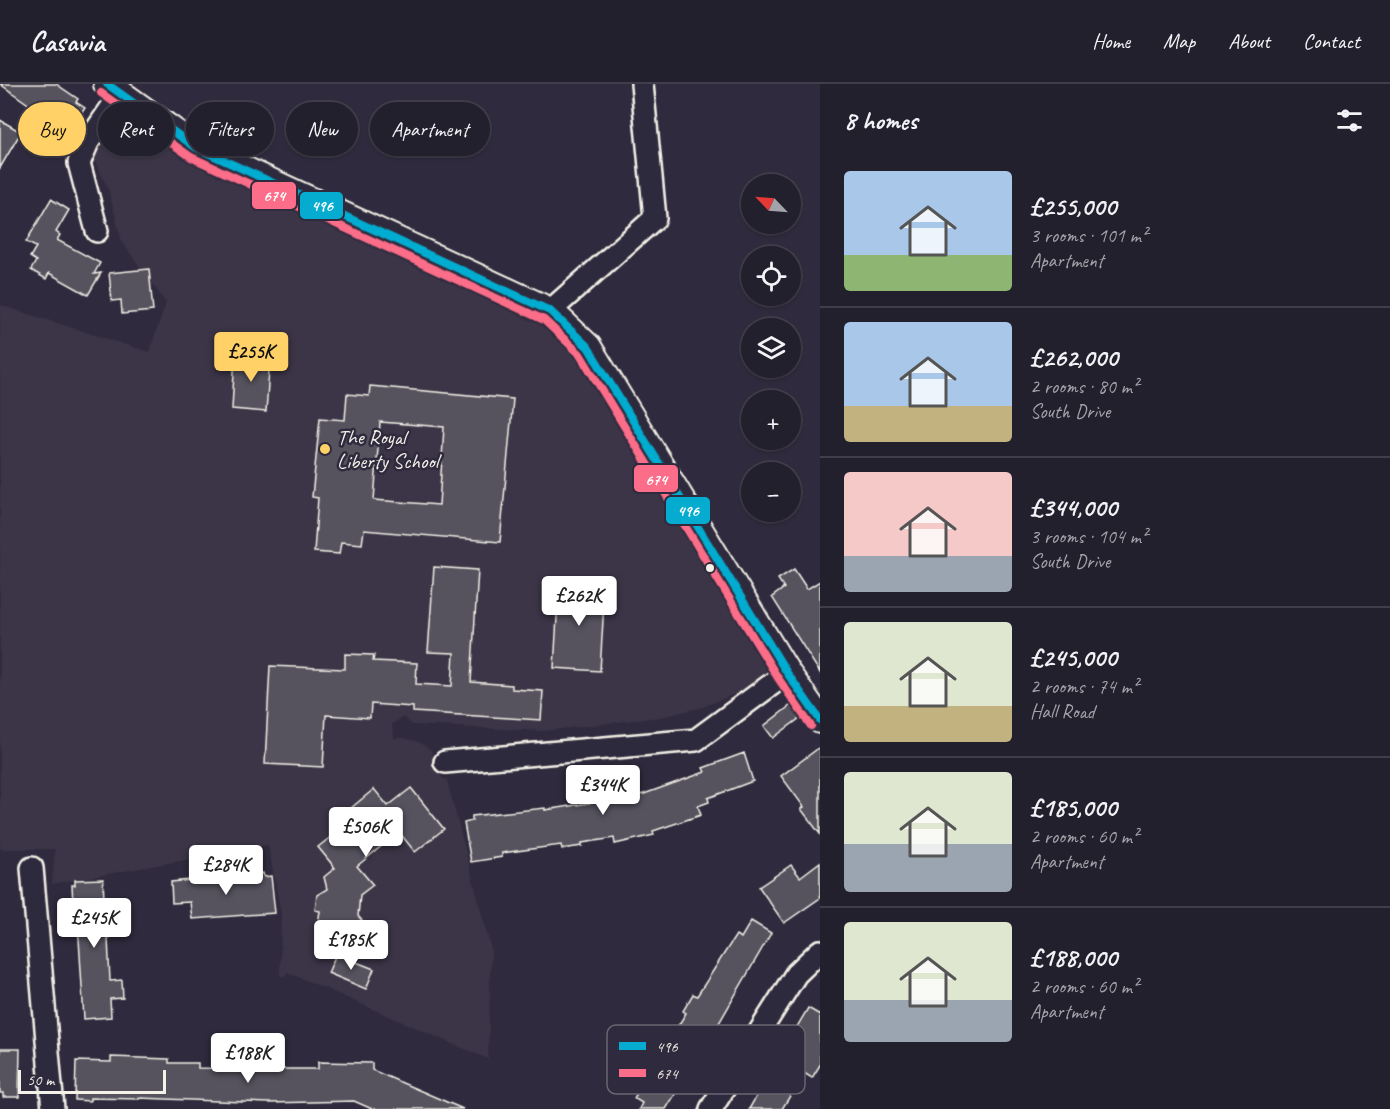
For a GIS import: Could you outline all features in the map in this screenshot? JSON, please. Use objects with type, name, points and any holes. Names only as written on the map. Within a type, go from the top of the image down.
[{"type":"street","points":[[550,311],[655,218],[642,84]]},
{"type":"street","points":[[97,231],[79,163],[114,89],[195,147],[550,311],[588,347],[787,673],[820,720]]},
{"type":"street","points":[[445,762],[696,740],[787,673]]},
{"type":"street","points":[[32,868],[53,1109]]},
{"type":"street","points":[[764,1025],[796,974],[820,951]]},
{"type":"street","points":[[711,1109],[720,1094]]},
{"type":"shaded area","name":"The Royal Liberty School","points":[[121,94],[132,102],[117,102]]},
{"type":"shaded area","name":"The Royal Liberty School","points":[[174,132],[186,141],[186,156],[214,156],[550,311],[787,673],[700,708],[660,717],[544,731],[412,725],[403,717],[392,724],[394,738],[419,742],[431,750],[442,778],[447,780],[491,949],[488,1059],[287,972],[286,976],[280,976],[281,913],[268,845],[52,884],[55,849],[0,849],[0,305],[149,352],[166,303],[122,242],[108,188],[90,152],[98,137],[98,156],[174,156]]},
{"type":"building","points":[[0,84],[56,84],[78,99],[76,102],[25,102]]},
{"type":"building","points":[[0,120],[18,130],[18,137],[0,168]]},
{"type":"building","points":[[51,199],[69,210],[56,232],[60,235],[57,240],[100,263],[94,274],[101,273],[88,295],[49,273],[46,279],[31,270],[36,261],[30,257],[36,247],[26,242]]},
{"type":"building","points":[[149,269],[153,311],[122,314],[121,300],[112,301],[109,273]]},
{"type":"building","points":[[235,354],[270,356],[266,412],[232,409]]},
{"type":"building","points":[[370,386],[513,399],[500,542],[364,530],[362,544],[341,542],[339,554],[314,552],[318,498],[312,497],[320,418],[345,420],[347,394],[369,396]],"holes":[[[380,422],[444,427],[439,505],[374,500]]]},
{"type":"building","points":[[434,567],[478,570],[471,682],[512,685],[512,689],[543,691],[541,720],[413,712],[413,707],[371,704],[370,718],[326,715],[323,767],[265,764],[270,666],[345,669],[345,654],[374,655],[373,661],[417,663],[416,684],[452,686],[454,653],[428,652]]},
{"type":"building","points":[[794,569],[807,589],[820,581],[820,673],[772,597],[784,588],[778,579]]},
{"type":"building","points":[[559,583],[605,586],[600,671],[554,668]]},
{"type":"building","points":[[791,705],[800,718],[773,738],[764,726]]},
{"type":"building","points":[[820,747],[820,834],[801,809],[804,807],[781,776]]},
{"type":"building","points":[[744,753],[753,781],[708,798],[709,802],[698,806],[701,815],[653,831],[654,835],[615,844],[614,838],[562,849],[561,845],[502,853],[502,857],[471,862],[464,823],[472,821],[472,816],[545,808],[545,810],[644,794],[705,772],[703,768]]},
{"type":"building","points":[[411,788],[444,829],[415,852],[399,832],[357,866],[373,885],[360,895],[358,916],[367,926],[338,953],[317,929],[320,911],[315,910],[317,895],[327,889],[324,877],[335,868],[318,847],[351,821],[345,813],[374,789],[388,806]]},
{"type":"building","points":[[820,862],[820,898],[784,923],[759,887],[791,865],[800,877]]},
{"type":"building","points":[[263,873],[264,877],[271,876],[275,913],[192,919],[190,902],[172,903],[171,882]]},
{"type":"building","points":[[103,879],[105,921],[110,921],[111,937],[108,938],[110,981],[122,980],[123,998],[110,999],[111,1017],[84,1019],[79,939],[77,924],[74,924],[72,885],[75,885],[75,880]]},
{"type":"building","points":[[751,921],[771,933],[718,1025],[679,1025],[686,1013],[683,1011],[693,994],[697,996],[736,935],[741,938]]},
{"type":"building","points":[[336,954],[374,969],[366,989],[328,973]]},
{"type":"building","points":[[808,1008],[820,1015],[820,1065],[812,1078],[805,1074],[805,1025],[798,1025]]},
{"type":"building","points":[[0,1049],[20,1049],[19,1097],[3,1097],[3,1093],[0,1093]]},
{"type":"building","points":[[111,1057],[169,1059],[169,1063],[198,1063],[198,1068],[318,1069],[318,1062],[372,1063],[372,1070],[463,1109],[372,1109],[354,1101],[269,1103],[139,1098],[75,1100],[76,1061],[111,1062]]},
{"type":"building","points":[[636,1094],[675,1094],[666,1109],[639,1109],[642,1103],[634,1098]]},
{"type":"building","points":[[758,1094],[791,1094],[782,1109],[749,1109]]},
{"type":"transit line","name":"496","points":[[107,84],[195,147],[550,311],[588,347],[787,673],[820,720]]},
{"type":"transit line","name":"674","points":[[101,93],[191,157],[544,320],[580,354],[778,678],[811,726]]},
{"type":"place","name":"The Royal Liberty School","points":[[325,449]]}]
